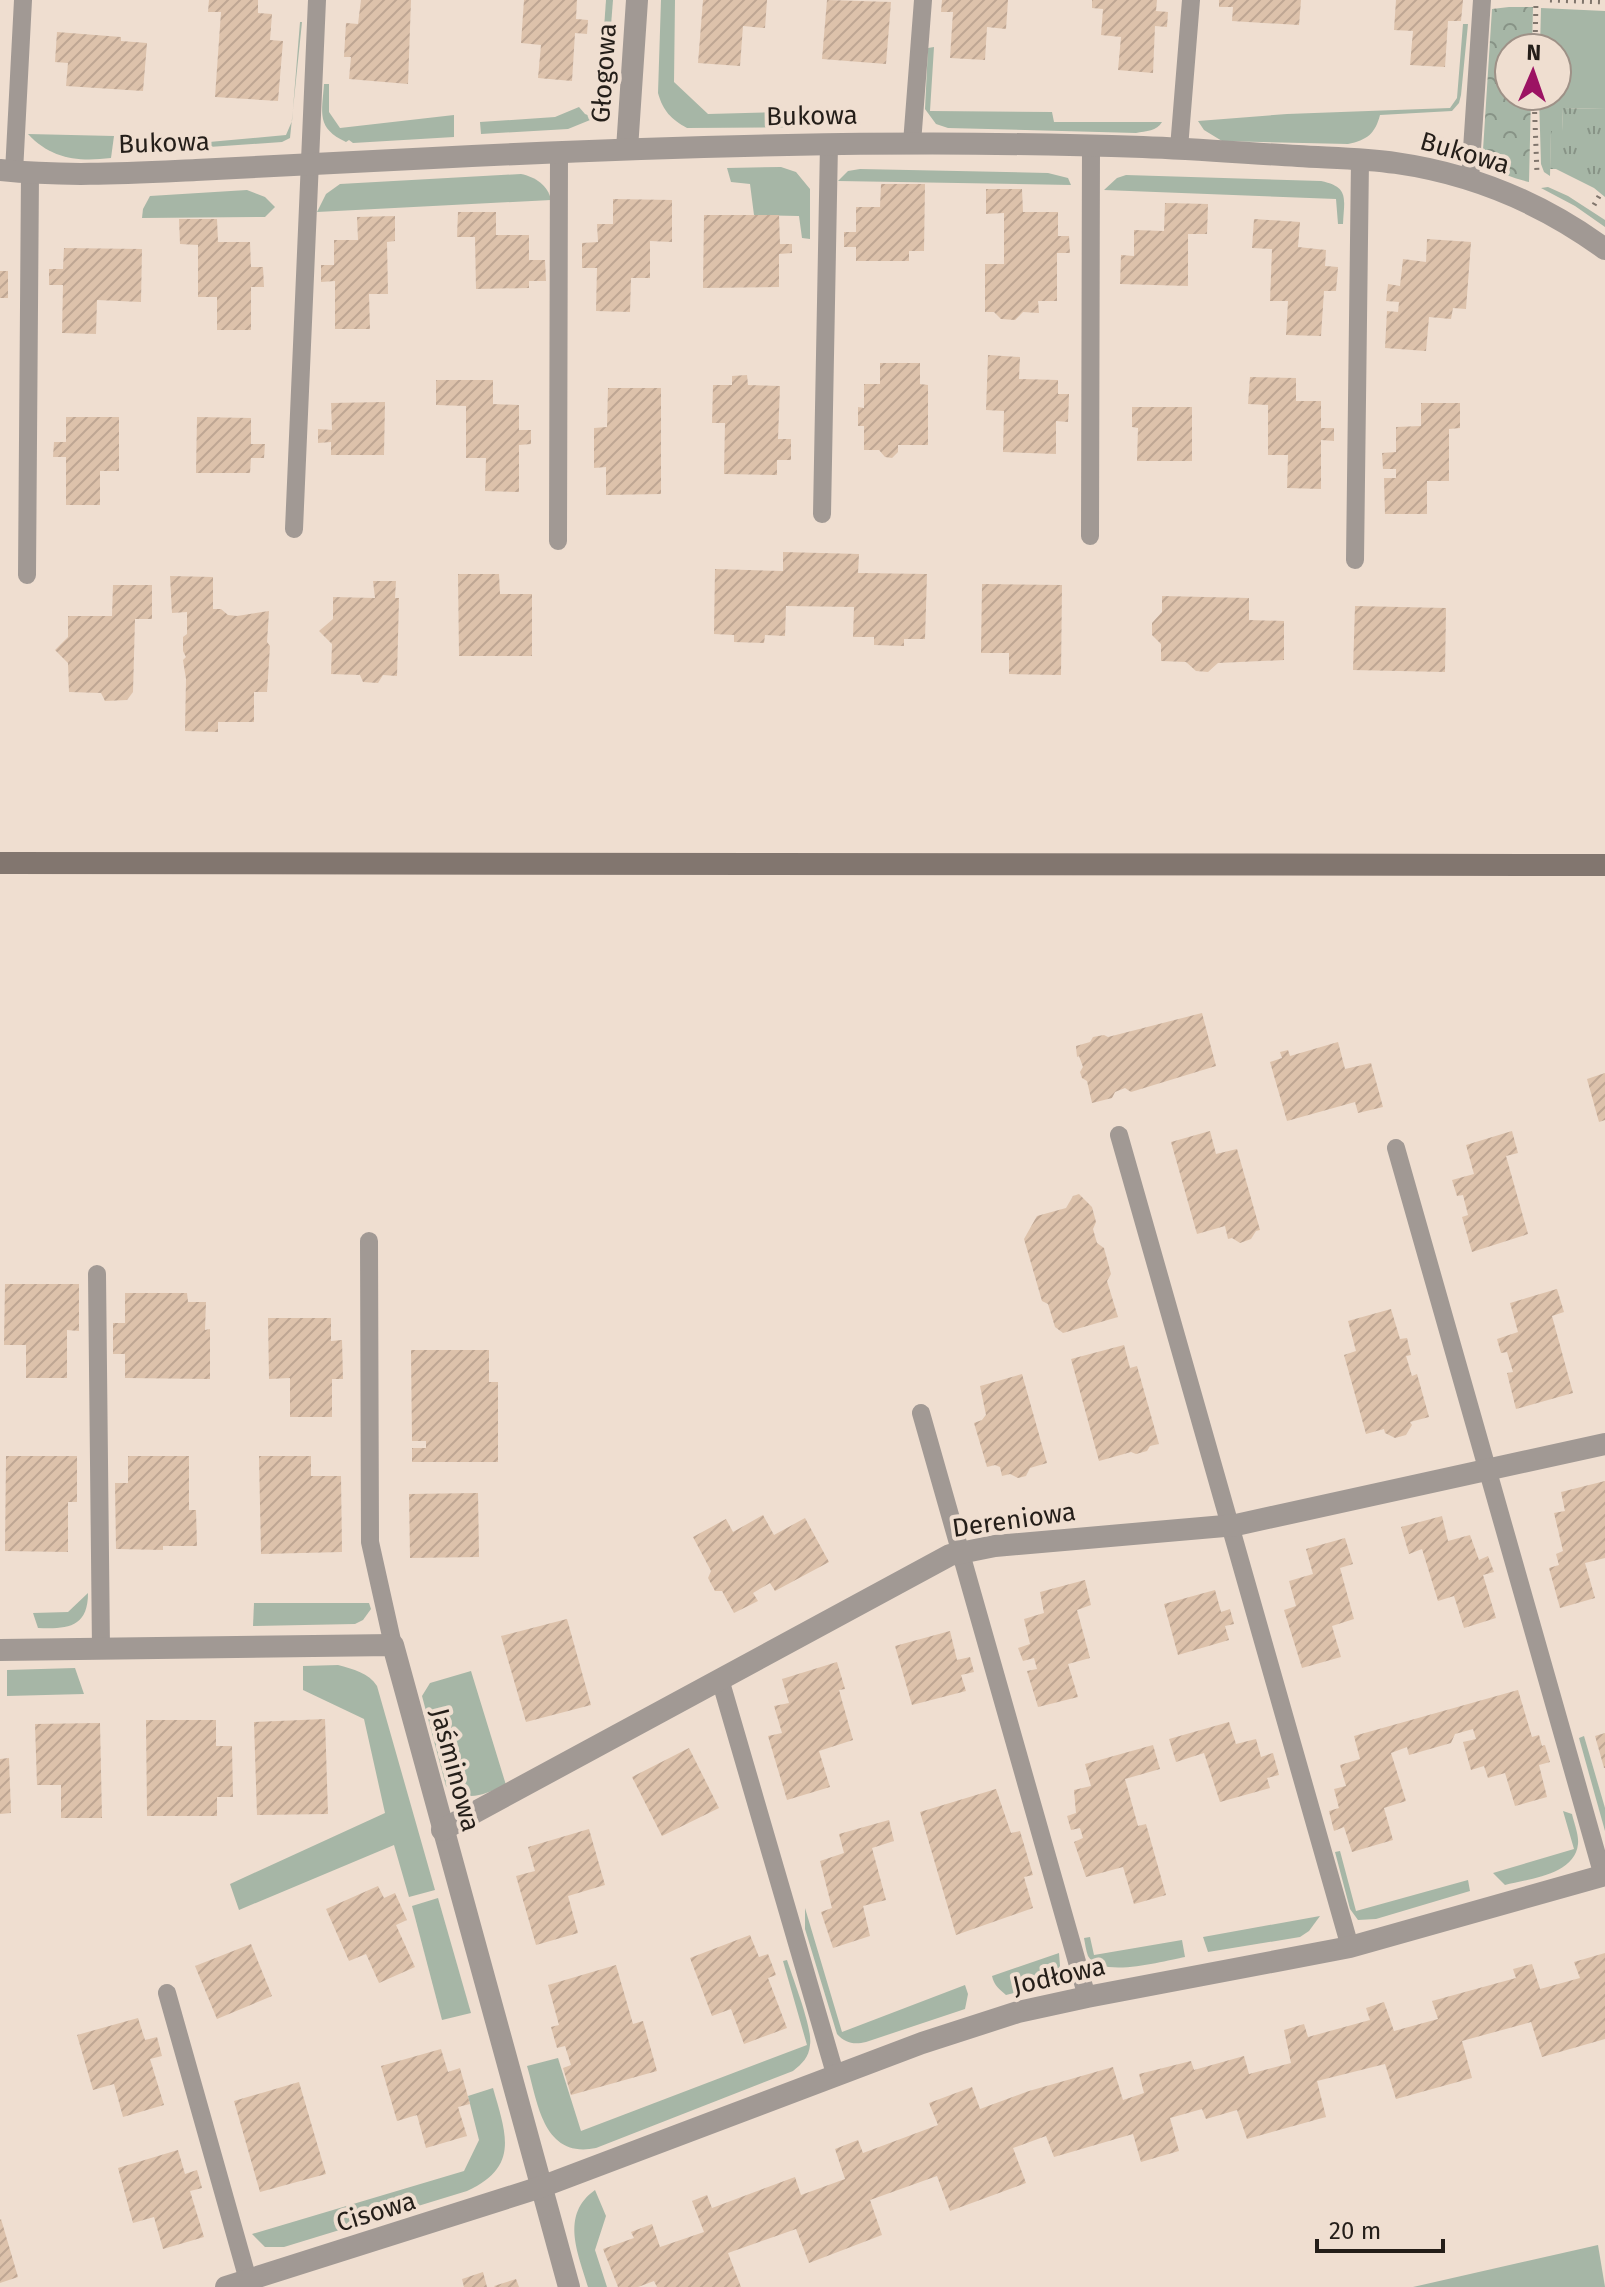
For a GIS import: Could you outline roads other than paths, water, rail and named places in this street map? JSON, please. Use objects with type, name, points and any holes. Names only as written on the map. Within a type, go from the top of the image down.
[{"type":"main road","points":[[0,863],[1605,865]]},
{"type":"street","name":"Głogowa","points":[[627,149],[637,0]]},
{"type":"street","name":"Bukowa","points":[[14,171],[124,173],[627,149],[829,144],[1179,148],[1360,160],[1428,168],[1470,179],[1531,202],[1568,222],[1605,249]]},
{"type":"street","name":"Dereniowa","points":[[442,1830],[925,1568],[961,1552],[995,1546],[1230,1525],[1605,1444]]},
{"type":"street","points":[[0,1650],[393,1645]]},
{"type":"street","name":"Jaśminowa","points":[[393,1645],[569,2287]]},
{"type":"street","name":"Jodłowa","points":[[541,2187],[978,2024],[1087,1997],[1350,1947],[1604,1876]]},
{"type":"street","name":"Cisowa","points":[[237,2284],[541,2187]]},
{"type":"lane","points":[[23,0],[14,171],[27,575]]},
{"type":"lane","points":[[294,529],[317,0]]},
{"type":"lane","points":[[912,143],[923,0]]},
{"type":"lane","points":[[1179,148],[1191,0]]},
{"type":"lane","points":[[1470,179],[1482,0]]},
{"type":"lane","points":[[822,514],[829,144]]},
{"type":"lane","points":[[1090,536],[1091,145]]},
{"type":"lane","points":[[558,541],[559,152]]},
{"type":"lane","points":[[1355,560],[1360,160]]},
{"type":"lane","points":[[1119,1135],[1350,1947]]},
{"type":"lane","points":[[1396,1148],[1604,1876]]},
{"type":"lane","points":[[369,1241],[370,1542],[393,1645]]},
{"type":"lane","points":[[97,1274],[101,1649]]},
{"type":"lane","points":[[921,1413],[1087,1997]]},
{"type":"lane","points":[[720,1679],[836,2077]]},
{"type":"lane","points":[[167,1993],[237,2284]]}]
